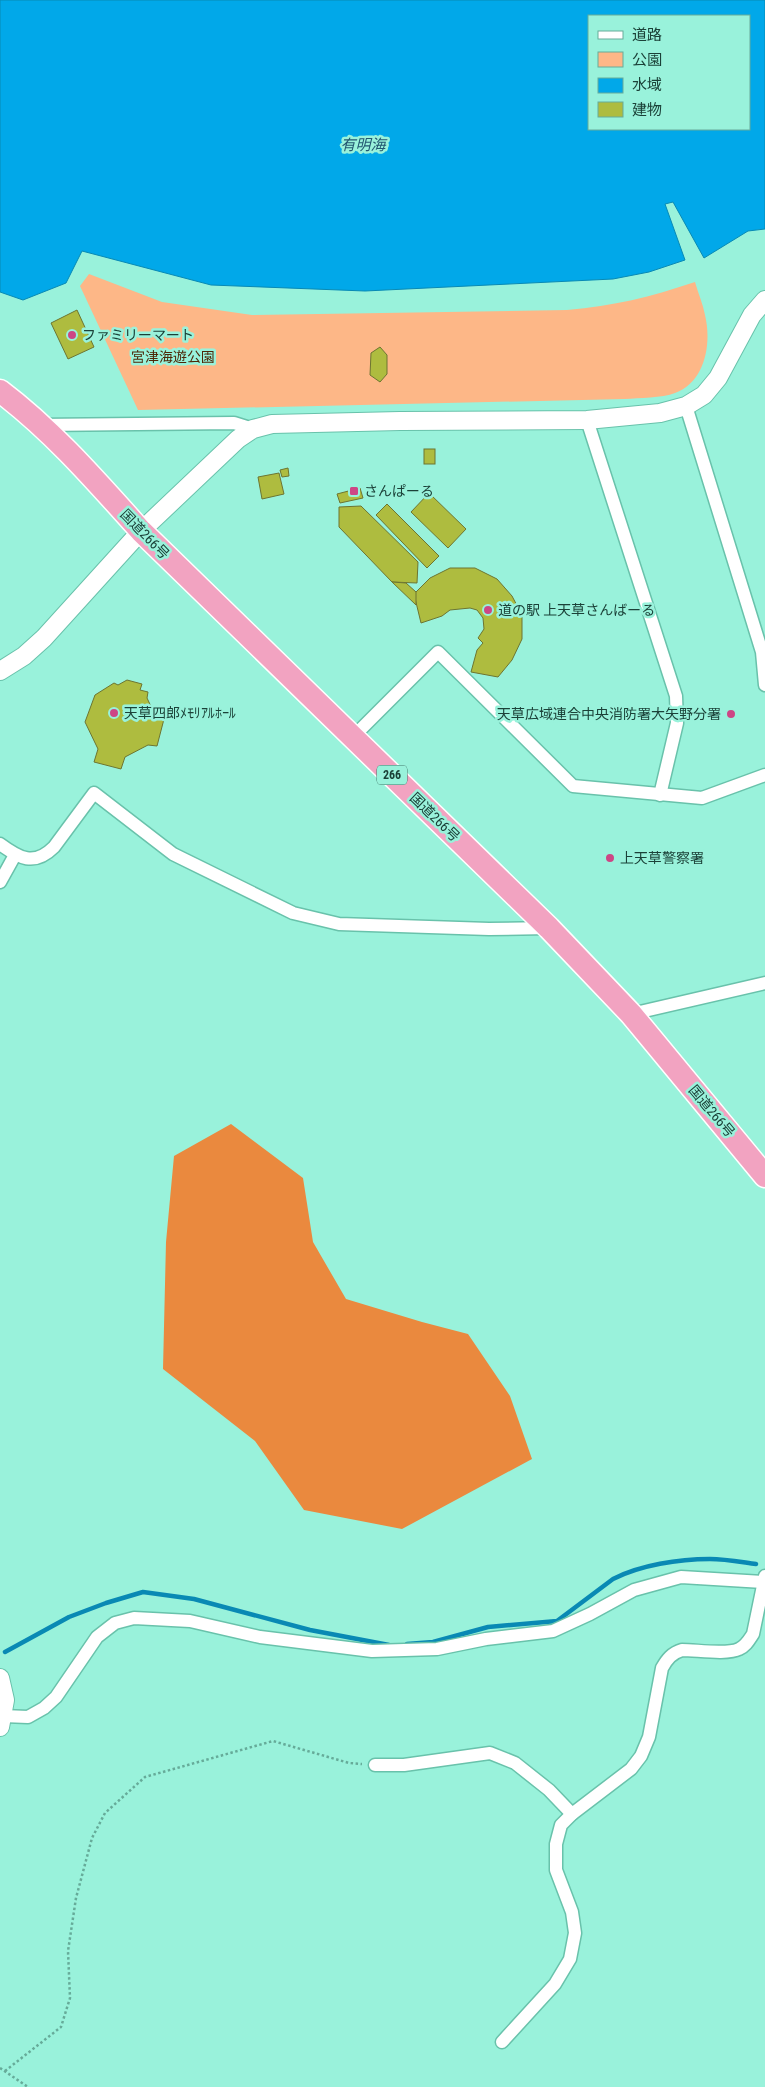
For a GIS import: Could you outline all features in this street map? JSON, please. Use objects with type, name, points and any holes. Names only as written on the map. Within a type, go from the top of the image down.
[{"type":"highway","name":"国道266号","points":[[0,392],[39,424],[81,464],[141,531],[549,928],[631,1014],[765,1176]]},
{"type":"street","points":[[0,671],[24,656],[44,638],[141,531],[238,439],[253,429],[272,424],[587,420],[660,414],[686,406],[704,395],[718,378],[752,315],[765,300]]},
{"type":"street","points":[[686,406],[763,652],[765,684]]},
{"type":"street","points":[[587,420],[676,696],[677,723],[660,795]]},
{"type":"street","points":[[39,424],[234,423],[253,429]]},
{"type":"street","points":[[353,737],[438,652],[573,786],[702,798],[765,774]]},
{"type":"street","points":[[0,844],[15,855],[28,859],[46,855],[54,848],[94,793],[172,854],[293,913],[339,924],[490,929],[549,928]]},
{"type":"street","points":[[0,882],[15,855]]},
{"type":"street","points":[[631,1014],[765,983]]},
{"type":"street","points":[[0,1678],[4,1700],[2,1722],[28,1717],[44,1708],[56,1697],[97,1637],[115,1623],[134,1618],[190,1621],[260,1637],[372,1651],[437,1649],[486,1639],[553,1631],[590,1614],[634,1590],[680,1577],[764,1579],[753,1634],[748,1642],[740,1649],[731,1651],[682,1650],[674,1652],[662,1668],[649,1737],[641,1756],[631,1770],[572,1814],[561,1825],[556,1844],[556,1870],[572,1912],[575,1933],[570,1959],[555,1984],[502,2042]]},
{"type":"street","points":[[375,1766],[404,1766],[490,1753],[515,1763],[549,1790],[572,1814]]},
{"type":"path","points":[[5,2071],[61,2027],[70,1998],[68,1951],[76,1898],[92,1838],[105,1813],[146,1777],[273,1742],[349,1763],[375,1766]]},
{"type":"path","points":[[0,2068],[28,2087]]},
{"type":"green space","name":"宮津海遊公園","points":[[89,274],[162,302],[252,315],[567,310],[632,300],[695,282],[707,326],[706,350],[700,371],[685,388],[670,395],[657,397],[138,410],[80,286]]},
{"type":"shaded area","points":[[231,1124],[303,1178],[313,1242],[346,1299],[468,1334],[510,1396],[532,1459],[402,1529],[304,1510],[255,1441],[163,1369],[166,1242],[174,1156]]},
{"type":"water","name":"有明海","points":[[0,0],[765,0],[765,229],[748,231],[704,258],[673,202],[665,204],[685,260],[649,272],[613,279],[365,291],[211,285],[82,251],[66,283],[23,300],[0,292]]},
{"type":"building","name":"ファミリーマート","points":[[77,310],[94,347],[68,359],[51,323]]},
{"type":"building","points":[[380,347],[387,355],[387,374],[380,382],[370,375],[371,353]]},
{"type":"building","points":[[424,449],[435,449],[435,464],[424,464]]},
{"type":"building","points":[[288,468],[289,476],[282,477],[280,470]]},
{"type":"building","points":[[279,473],[284,494],[262,499],[258,477]]},
{"type":"building","points":[[360,488],[363,498],[340,503],[337,494]]},
{"type":"building","points":[[429,493],[466,529],[448,548],[411,512]]},
{"type":"building","points":[[387,504],[439,556],[427,568],[376,515]]},
{"type":"building","points":[[361,506],[418,562],[417,583],[392,582],[339,527],[339,507]]},
{"type":"building","points":[[450,568],[475,568],[497,579],[512,596],[522,615],[522,639],[512,660],[498,677],[471,672],[477,650],[483,643],[478,638],[484,629],[483,618],[477,610],[470,608],[450,610],[442,616],[421,623],[414,594],[430,578]]},
{"type":"building","points":[[392,582],[406,583],[416,592],[416,605]]},
{"type":"building","points":[[127,680],[142,684],[140,690],[148,692],[147,698],[156,717],[164,719],[157,746],[148,745],[125,757],[121,769],[94,762],[98,749],[85,722],[95,695],[114,683],[118,685]]},
{"type":"waterway","points":[[407,1644],[433,1642],[488,1627],[557,1621],[613,1579],[647,1567],[686,1560],[710,1559],[756,1564]]},
{"type":"waterway","points":[[5,1652],[69,1617],[143,1592],[194,1599],[310,1630],[389,1645]]},
{"type":"place","name":"ファミリーマート","points":[[72,335]]},
{"type":"place","name":"さんぱーる","points":[[354,491]]},
{"type":"place","name":"道の駅 上天草さんばーる","points":[[488,610]]},
{"type":"place","name":"天草四郎ﾒﾓﾘｱﾙﾎｰﾙ","points":[[114,713]]},
{"type":"place","name":"天草広域連合中央消防署大矢野分署","points":[[731,714]]},
{"type":"place","name":"上天草警察署","points":[[610,858]]}]
